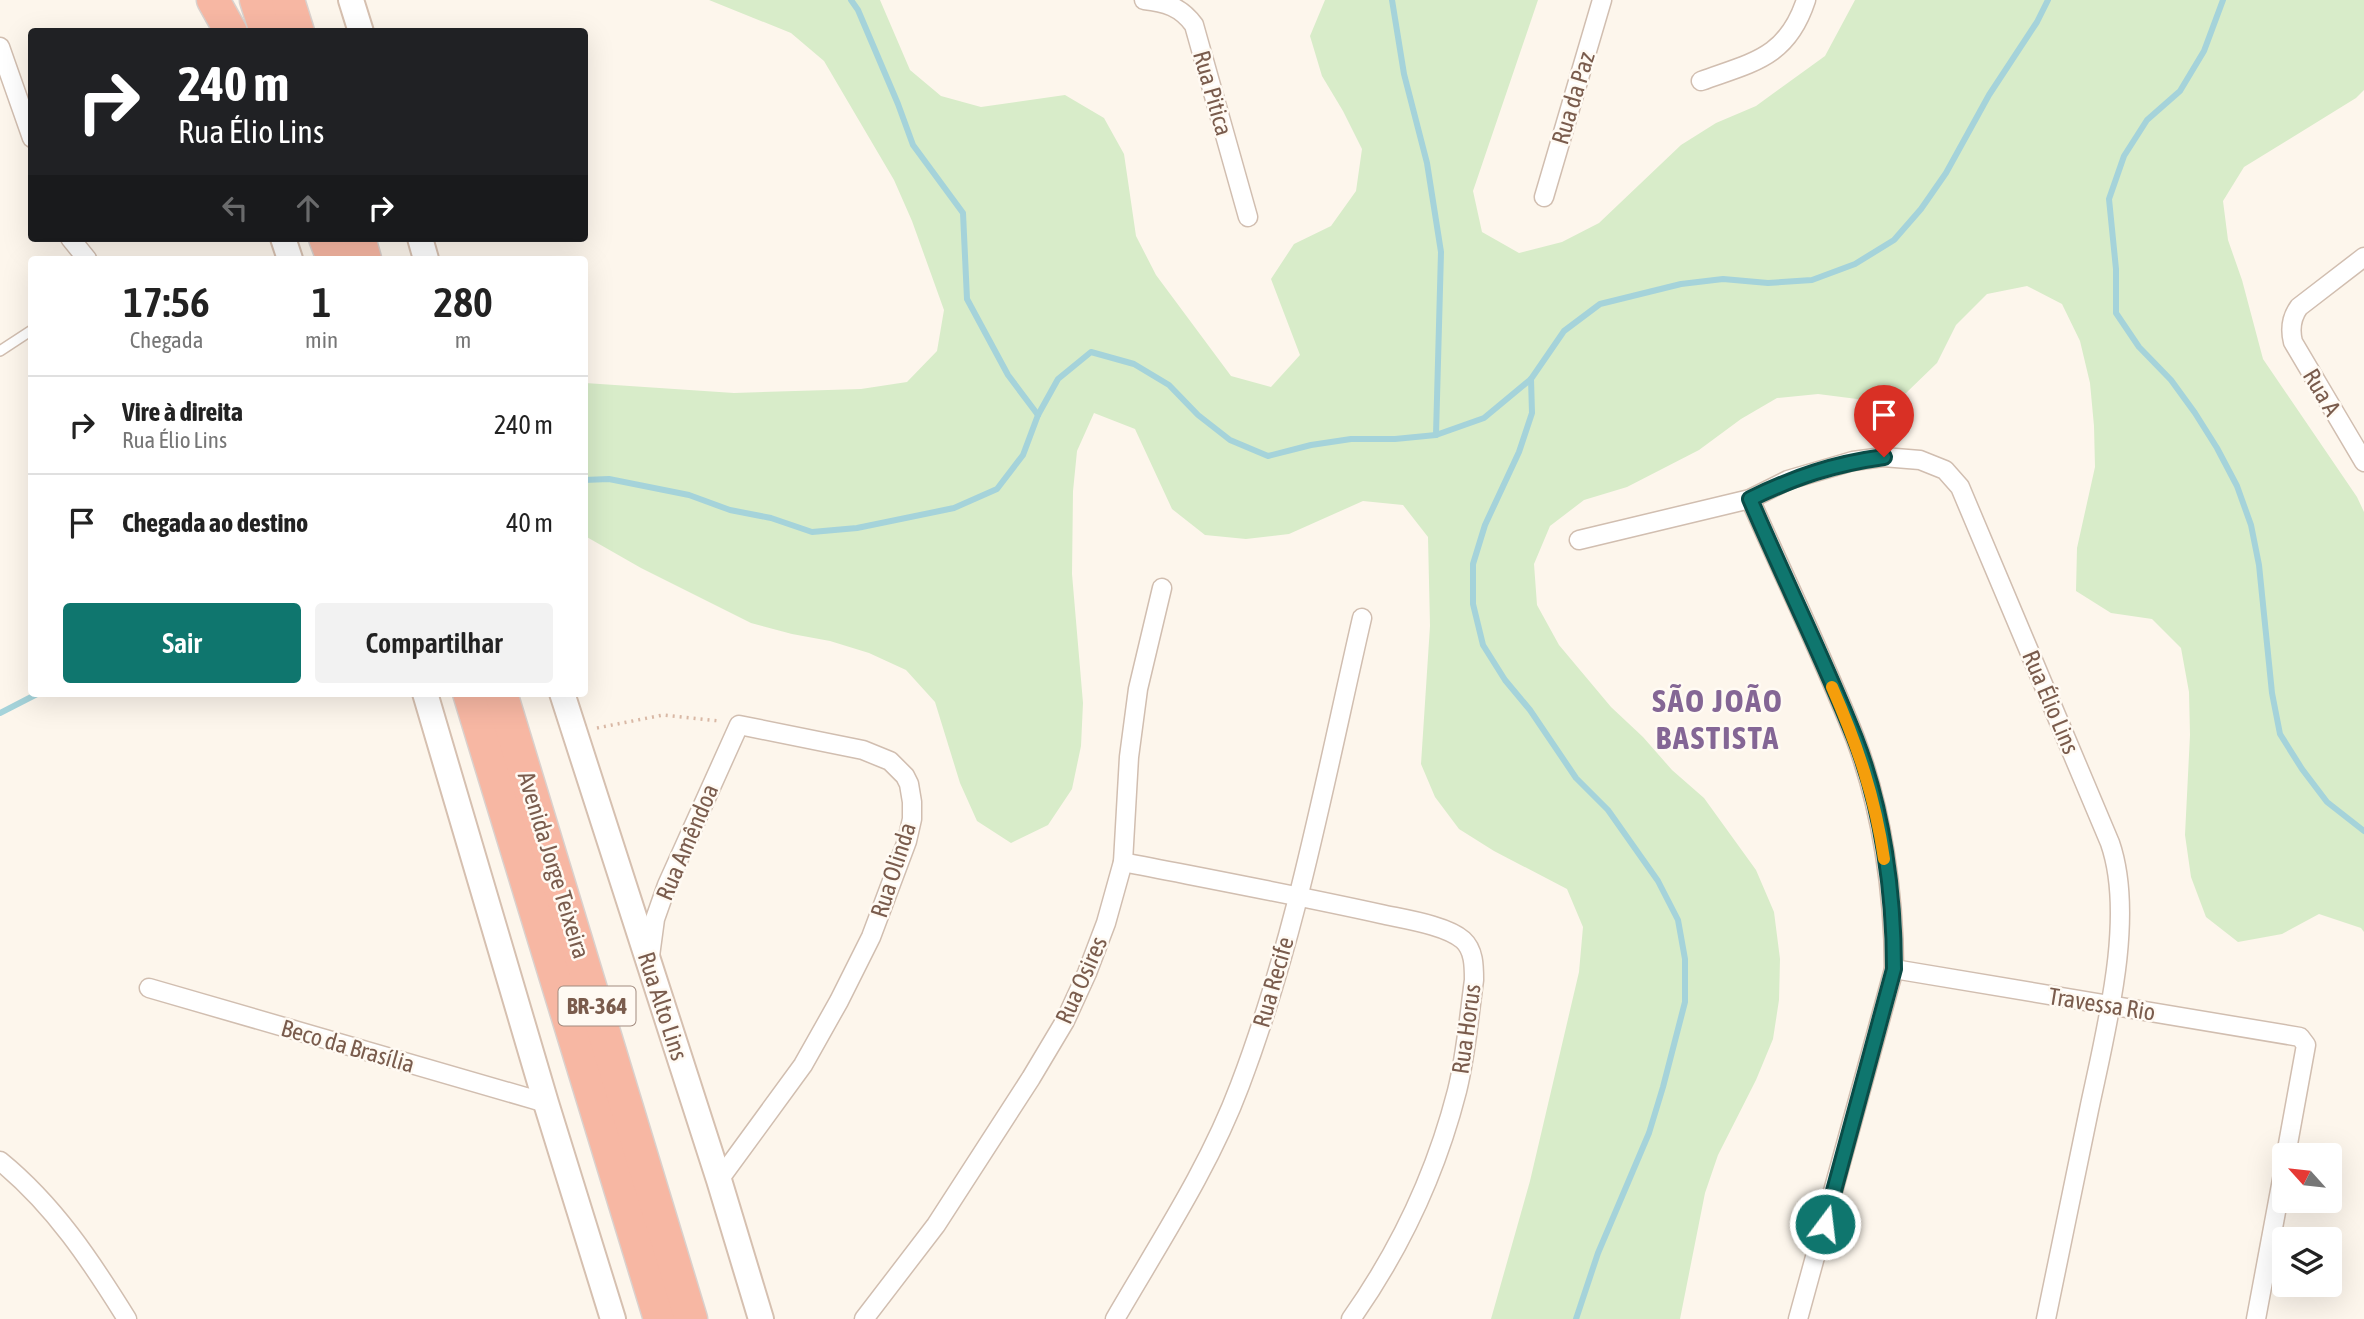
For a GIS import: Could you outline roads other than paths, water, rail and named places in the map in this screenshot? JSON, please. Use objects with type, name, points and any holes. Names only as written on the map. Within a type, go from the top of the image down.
[{"type":"highway","points":[[213,0],[229,28]]},
{"type":"highway","points":[[256,0],[265,28]]},
{"type":"highway","points":[[288,0],[297,28]]},
{"type":"highway","points":[[308,0],[309,28]]},
{"type":"highway","name":"Avenida Jorge Teixeira","points":[[470,697],[660,1319]]},
{"type":"highway","name":"Avenida Jorge Teixeira","points":[[502,697],[691,1319]]},
{"type":"main road","points":[[207,0],[216,28]]},
{"type":"main road","points":[[351,0],[359,28]]},
{"type":"main road","points":[[426,697],[613,1319]]},
{"type":"main road","name":"Rua Alto Lins","points":[[563,697],[761,1319]]},
{"type":"street","name":"Rua Pitica","points":[[1144,0],[1168,4],[1179,9],[1194,25],[1248,217]]},
{"type":"street","name":"Rua da Paz","points":[[1544,197],[1602,0]]},
{"type":"street","points":[[1701,81],[1774,51],[1797,25],[1806,0]]},
{"type":"street","points":[[0,47],[28,127]]},
{"type":"street","points":[[73,242],[85,256]]},
{"type":"street","name":"Rua A","points":[[2364,257],[2304,302],[2293,318],[2291,335],[2364,462]]},
{"type":"street","name":"Rua Élio Lins","points":[[1579,540],[1750,499],[1788,480],[1853,461],[1884,457],[1920,460],[1945,470],[1960,487],[2115,858],[2120,891],[2110,1006],[2046,1319]]},
{"type":"street","points":[[1750,499],[1855,740],[1873,798],[1894,932],[1894,969],[1798,1319]]},
{"type":"street","name":"Rua Osires","points":[[864,1319],[936,1225],[1049,1050],[1087,973],[1106,923],[1123,862],[1129,757],[1138,689],[1162,588]]},
{"type":"street","name":"Rua Recife","points":[[1115,1319],[1194,1184],[1240,1087],[1263,1021],[1298,896],[1362,618]]},
{"type":"street","name":"Rua Amêndoa","points":[[649,962],[655,919],[667,885],[739,725]]},
{"type":"street","name":"Rua Olinda","points":[[719,1180],[803,1065],[839,1000],[871,937],[907,841],[912,820],[909,784],[890,761],[863,750],[739,725]]},
{"type":"street","name":"Rua Horus","points":[[1123,862],[1420,923],[1456,935],[1468,947],[1475,980],[1457,1090],[1437,1155],[1413,1214],[1351,1319]]},
{"type":"street","name":"Travessa Rio","points":[[1894,969],[2293,1035],[2306,1045],[2288,1143]]},
{"type":"street","name":"Beco da Brasília","points":[[149,988],[546,1103]]},
{"type":"street","points":[[0,1161],[47,1204],[70,1233],[127,1319]]},
{"type":"street","points":[[2256,1319],[2276,1213]]},
{"type":"lane","points":[[0,351],[28,333]]},
{"type":"waterway","points":[[851,0],[858,10],[913,145],[963,213],[967,299],[1008,375],[1038,415]]},
{"type":"waterway","points":[[1392,0],[1404,74],[1427,163],[1441,252],[1436,435]]},
{"type":"waterway","points":[[588,480],[609,479],[689,495],[730,510],[771,518],[812,532],[857,528],[954,508],[997,489],[1023,455],[1038,415],[1058,379],[1091,352],[1134,364],[1169,385],[1198,415],[1230,440],[1268,456],[1311,445],[1351,439],[1436,435],[1484,418],[1531,379],[1564,331],[1600,304],[1681,284],[1723,279],[1768,283],[1812,280],[1855,264],[1894,240],[1921,209],[1946,173],[1989,95],[2037,22],[2048,0]]},
{"type":"waterway","points":[[2223,0],[2204,51],[2180,91],[2147,120],[2124,156],[2109,199],[2116,269],[2116,313],[2139,347],[2171,380],[2195,413],[2237,486],[2251,525],[2259,565],[2272,693],[2280,734],[2327,802],[2364,831]]},
{"type":"waterway","points":[[1531,379],[1532,413],[1519,452],[1485,525],[1473,564],[1473,604],[1483,645],[1576,778],[1608,810],[1658,881],[1678,920],[1685,959],[1685,1002],[1663,1087],[1649,1133],[1598,1253],[1576,1319]]},
{"type":"waterway","points":[[0,713],[31,697]]},
{"type":"district","name":"SÃO JOÃO BASTISTA","points":[[1718,718]]}]
